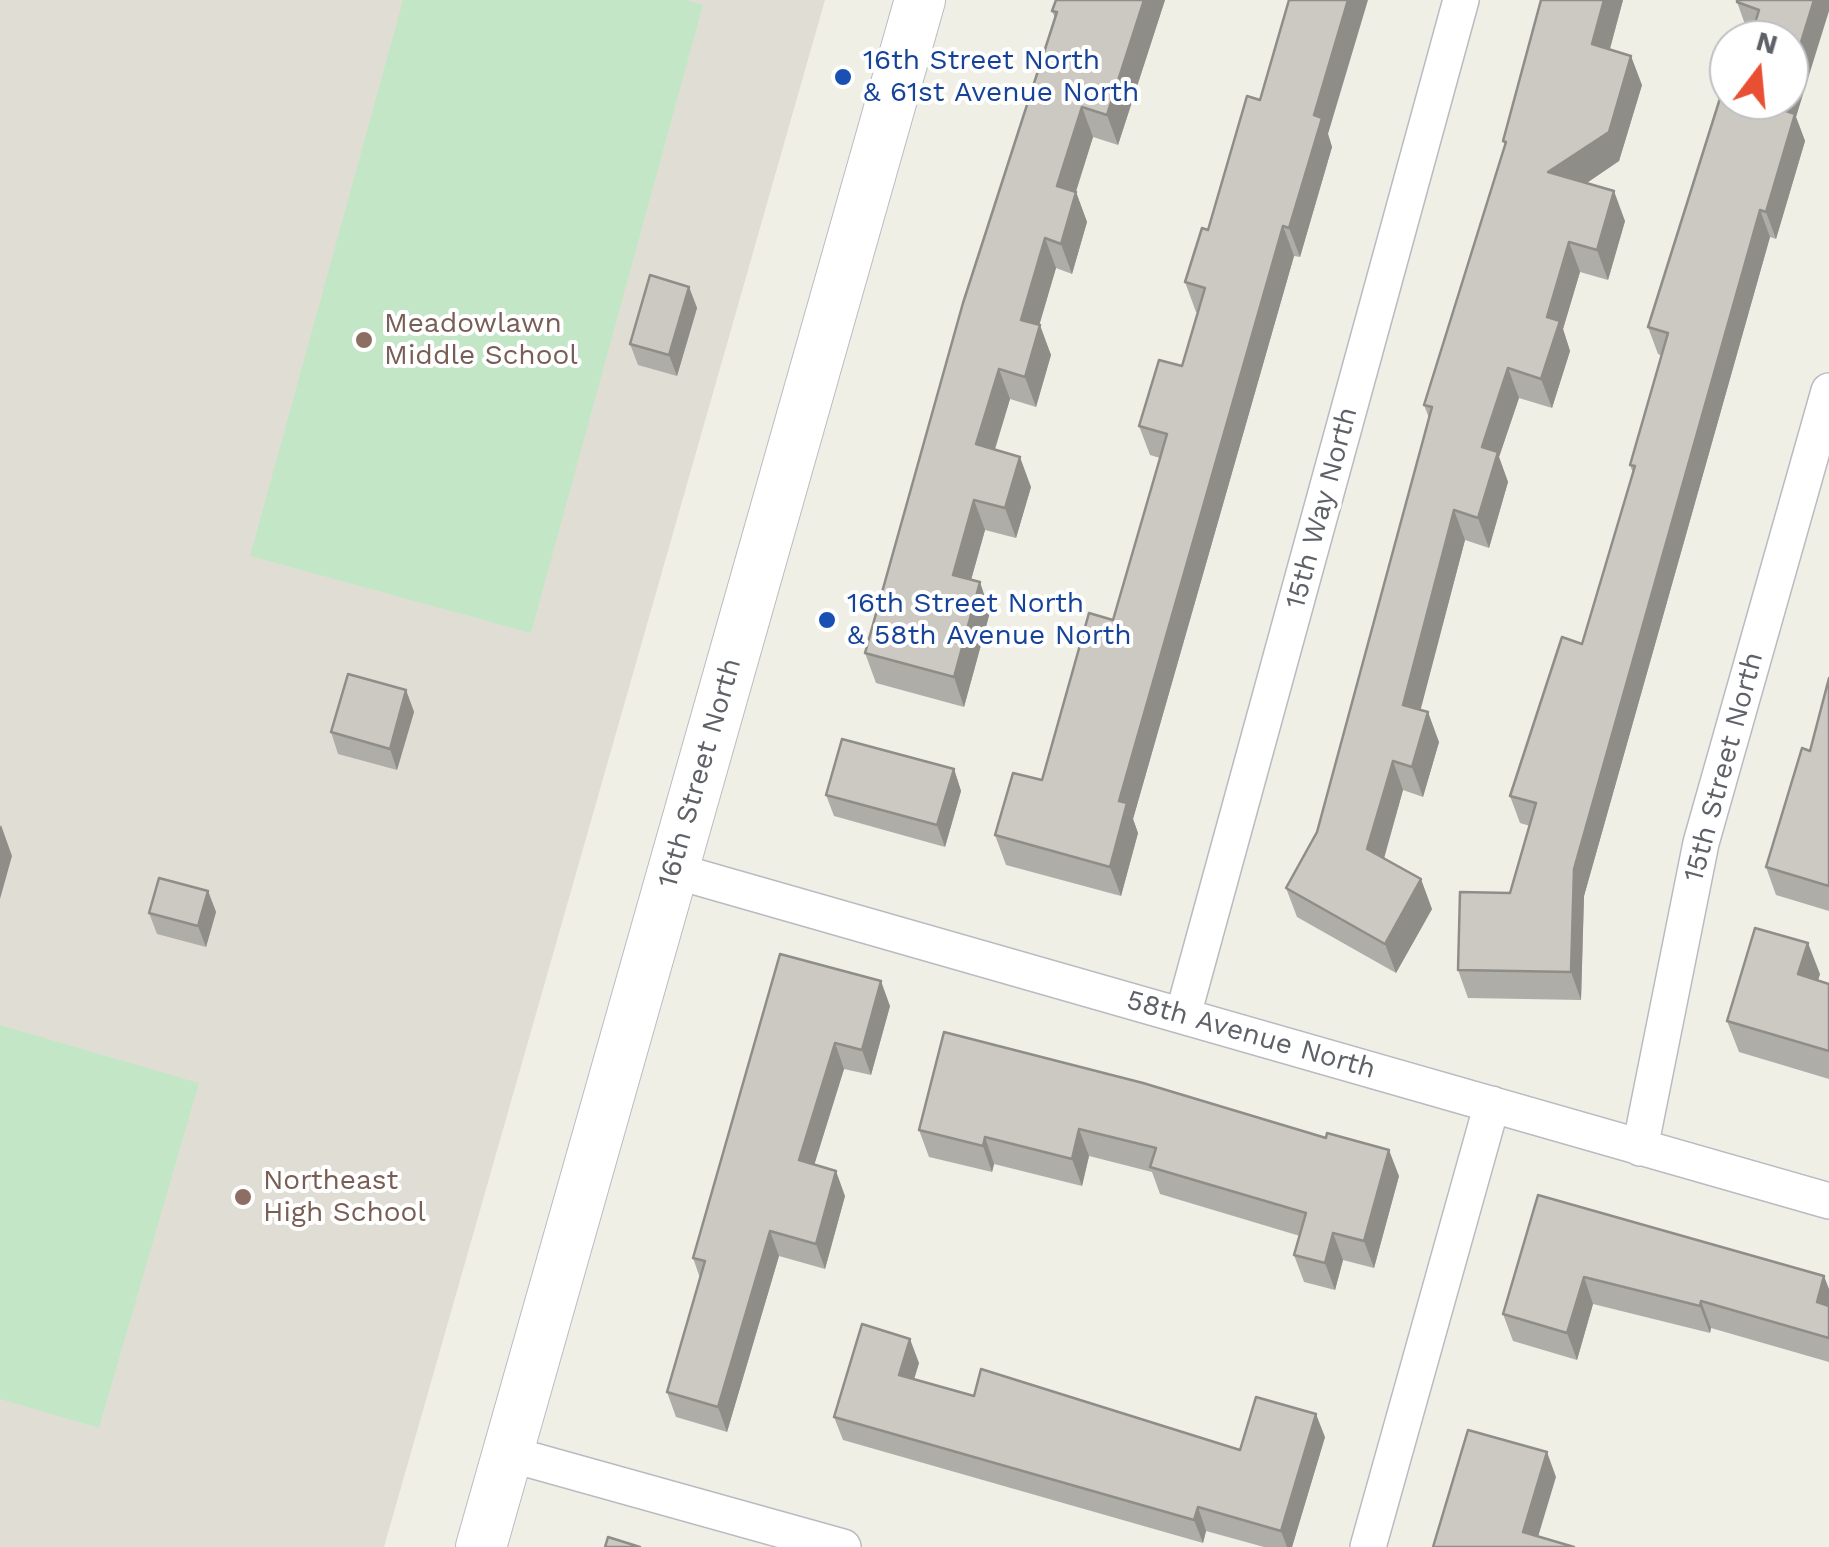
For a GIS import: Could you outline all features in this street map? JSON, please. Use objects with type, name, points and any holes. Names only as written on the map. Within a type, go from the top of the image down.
[{"type":"street","name":"16th Street North","points":[[480,1547],[920,0]]},
{"type":"street","name":"15th Way North","points":[[1183,1015],[1462,0]]},
{"type":"street","name":"15th Street North","points":[[1640,1148],[1701,842],[1829,391]]},
{"type":"street","name":"58th Avenue North","points":[[672,870],[1829,1201]]},
{"type":"street","points":[[1368,1547],[1492,1104]]},
{"type":"street","points":[[506,1454],[843,1547]]},
{"type":"shaded area","points":[[0,0],[825,0],[384,1547],[0,1547]]},
{"type":"green space","points":[[403,0],[686,0],[703,5],[531,633],[250,556]]},
{"type":"green space","points":[[0,1025],[199,1083],[99,1428],[0,1399]]},
{"type":"building","points":[[1056,0],[1144,0],[1107,115],[1082,107],[1057,186],[1076,192],[1061,244],[1045,238],[1021,320],[1040,325],[1025,377],[999,369],[976,444],[1020,457],[1005,508],[974,500],[953,575],[980,582],[954,677],[865,653],[963,303],[1057,12],[1052,11]]},
{"type":"building","points":[[1289,0],[1348,0],[1314,115],[1322,118],[1289,228],[1283,226],[1119,801],[1127,803],[1110,867],[995,835],[1013,773],[1042,780],[1089,613],[1113,620],[1167,434],[1139,426],[1159,360],[1182,366],[1205,288],[1185,282],[1202,228],[1208,230],[1247,96],[1260,100]]},
{"type":"building","points":[[1541,0],[1604,0],[1592,44],[1631,56],[1609,132],[1548,172],[1614,191],[1597,250],[1569,242],[1547,317],[1560,321],[1541,379],[1508,368],[1482,447],[1498,452],[1478,518],[1454,510],[1403,705],[1428,712],[1412,767],[1393,761],[1367,849],[1421,879],[1385,944],[1286,888],[1317,832],[1432,407],[1424,405],[1506,142],[1503,141]]},
{"type":"building","points":[[1814,0],[1808,20],[1756,20],[1759,10],[1737,2]]},
{"type":"building","points":[[1713,120],[1793,120],[1766,212],[1760,210],[1574,869],[1571,972],[1458,970],[1460,892],[1510,893],[1536,803],[1510,796],[1562,637],[1582,644],[1635,466],[1630,465],[1668,333],[1648,327]]},
{"type":"building","points":[[650,275],[689,287],[669,355],[630,344]]},
{"type":"building","points":[[348,674],[406,690],[390,749],[331,732]]},
{"type":"building","points":[[1829,678],[1829,886],[1766,867],[1802,748],[1810,751]]},
{"type":"building","points":[[842,739],[954,769],[937,825],[826,795]]},
{"type":"building","points":[[159,878],[208,891],[198,926],[149,913]]},
{"type":"building","points":[[1755,928],[1808,943],[1798,974],[1829,984],[1829,1051],[1727,1021]]},
{"type":"building","points":[[780,954],[881,981],[862,1050],[835,1043],[799,1160],[836,1171],[816,1244],[770,1231],[718,1407],[667,1392],[705,1261],[693,1258]]},
{"type":"building","points":[[944,1032],[1143,1083],[1326,1138],[1327,1133],[1389,1150],[1364,1241],[1333,1233],[1325,1263],[1294,1255],[1306,1213],[1150,1167],[1156,1148],[1079,1129],[1072,1159],[985,1137],[983,1146],[919,1130]]},
{"type":"building","points":[[1538,1195],[1824,1276],[1817,1302],[1829,1306],[1829,1338],[1701,1301],[1700,1306],[1584,1277],[1567,1333],[1503,1314]]},
{"type":"building","points":[[862,1324],[910,1339],[899,1375],[974,1396],[981,1369],[1240,1450],[1256,1397],[1316,1414],[1281,1531],[1198,1507],[1194,1520],[834,1417]]},
{"type":"building","points":[[1468,1430],[1547,1452],[1523,1532],[1574,1547],[1433,1547]]},
{"type":"building","points":[[608,1537],[640,1547],[605,1547]]},
{"type":"place","name":"16th Street North & 61st Avenue North","points":[[843,77]]},
{"type":"place","name":"Meadowlawn Middle School","points":[[364,340]]},
{"type":"place","name":"16th Street North & 58th Avenue North","points":[[827,620]]},
{"type":"place","name":"Northeast High School","points":[[243,1197]]}]
